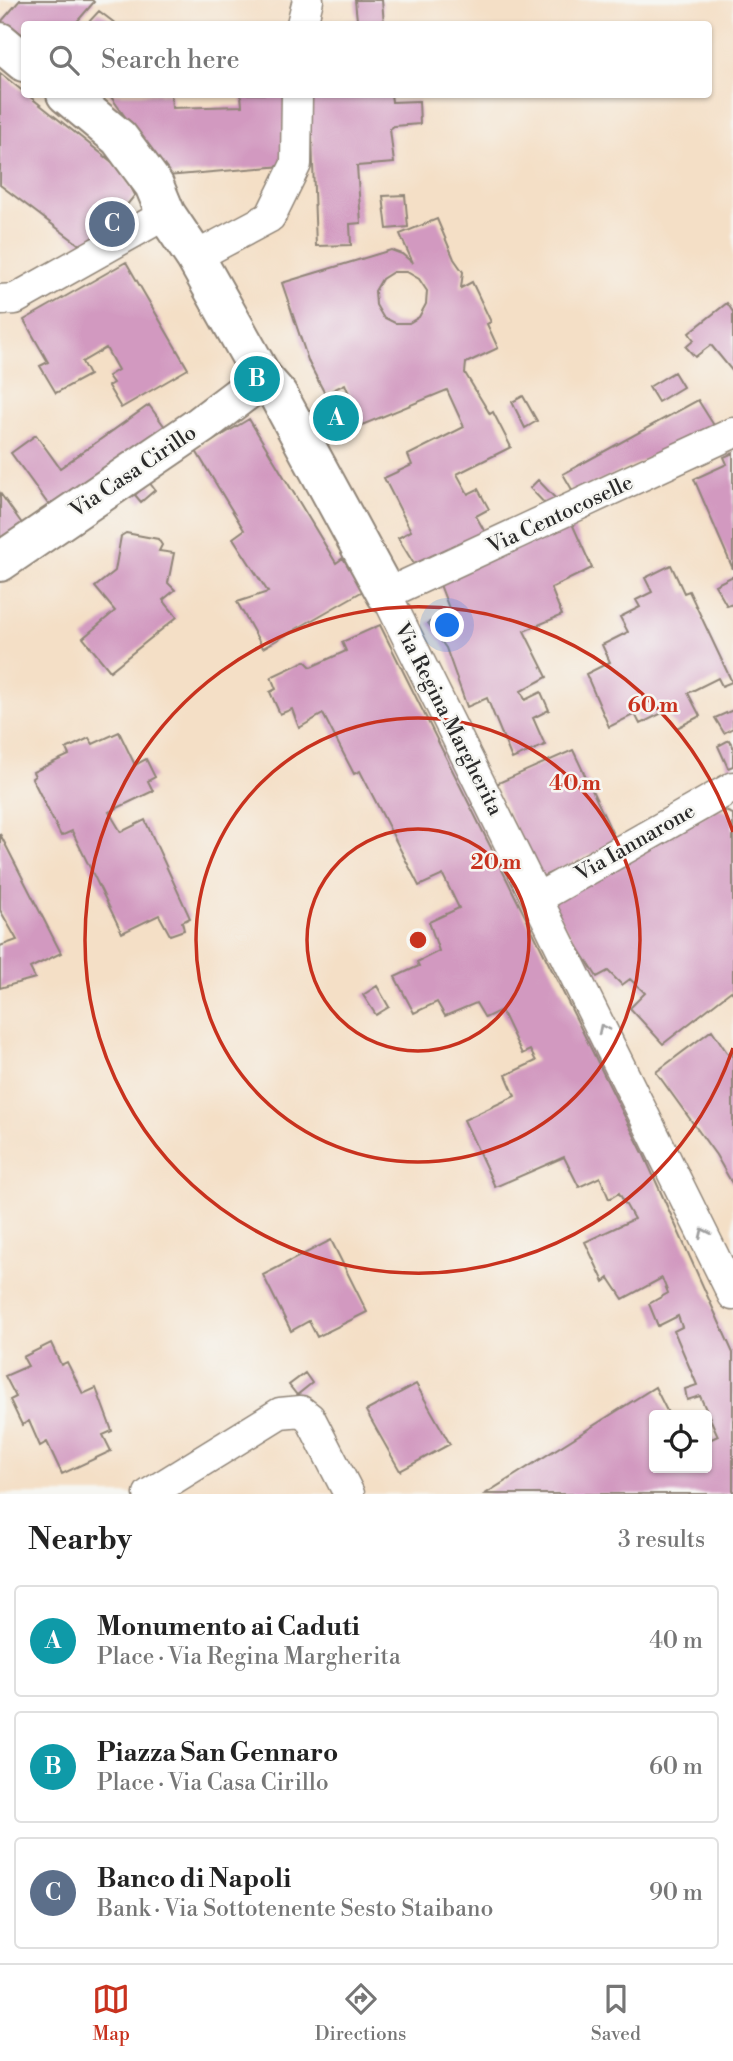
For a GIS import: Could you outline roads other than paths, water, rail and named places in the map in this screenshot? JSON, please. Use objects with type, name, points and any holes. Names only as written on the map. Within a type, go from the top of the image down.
[{"type":"street","points":[[303,21],[308,0]]},
{"type":"street","points":[[0,42],[21,60]]},
{"type":"street","name":"Via Regina Margherita","points":[[71,98],[119,138],[154,185],[166,214],[195,257],[263,377],[278,395],[386,594],[733,1295]]},
{"type":"street","points":[[195,257],[270,217],[296,164],[297,98]]},
{"type":"street","points":[[0,300],[15,299],[166,214]]},
{"type":"street","name":"Via Casa Cirillo","points":[[0,562],[201,425],[263,377]]},
{"type":"street","name":"Via Centocoselle","points":[[386,594],[733,433]]},
{"type":"street","name":"Via Iannarone","points":[[538,898],[733,787]]},
{"type":"street","points":[[149,1494],[280,1413],[301,1410],[310,1418],[349,1494]]},
{"type":"place","name":"Banco di Napoli","points":[[112,224]]},
{"type":"place","name":"Piazza San Gennaro","points":[[257,379]]},
{"type":"place","name":"Monumento ai Caduti","points":[[336,418]]}]
